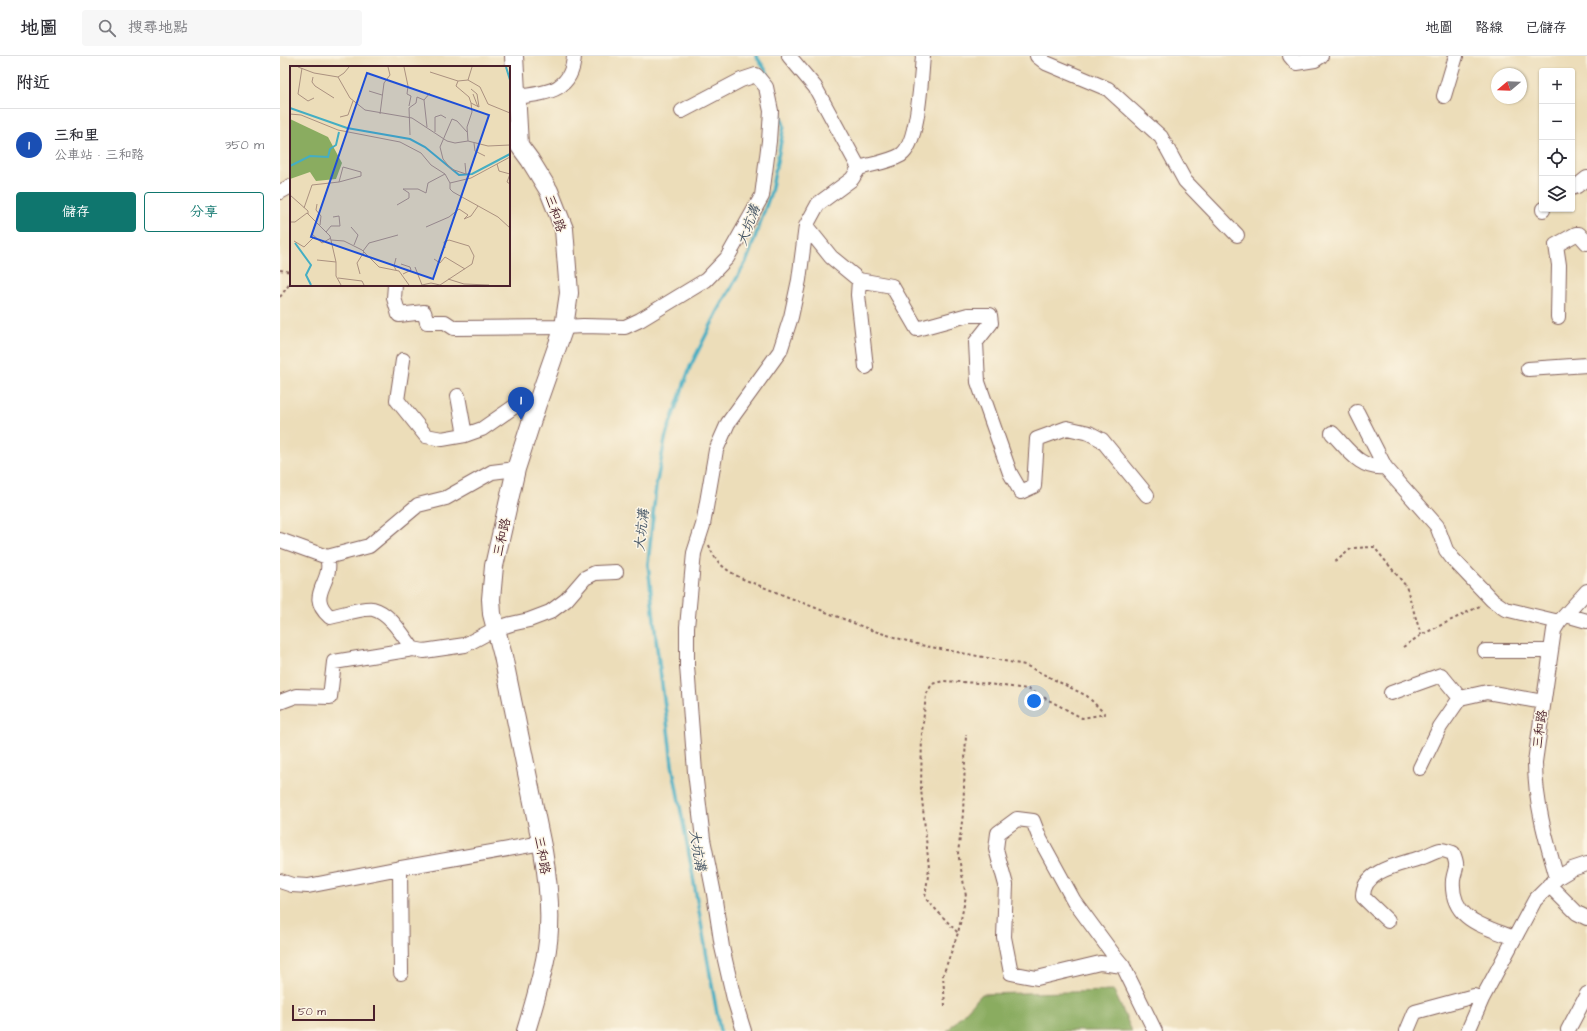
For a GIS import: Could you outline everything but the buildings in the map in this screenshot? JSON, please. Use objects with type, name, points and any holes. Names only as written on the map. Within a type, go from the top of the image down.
[{"type":"main road","name":"三和路","points":[[514,56],[517,96],[514,147],[530,160],[549,191],[564,229],[569,293],[564,327],[516,469],[494,566],[491,599],[495,629],[503,656],[542,843],[547,876],[549,923],[546,959],[526,1031]]},
{"type":"street","points":[[517,96],[547,93],[565,83],[573,68],[574,56]]},
{"type":"street","points":[[789,56],[815,87],[859,168]]},
{"type":"street","points":[[744,1031],[734,999],[722,947],[714,894],[703,839],[695,772],[687,666],[687,627],[694,553],[702,525],[716,450],[728,423],[780,351],[791,317],[800,280],[806,226],[818,204],[852,179],[859,168],[889,160],[902,154],[909,142],[916,122],[923,56]]},
{"type":"street","points":[[1037,56],[1046,63],[1108,89],[1161,137],[1185,181],[1237,235]]},
{"type":"street","points":[[1290,56],[1296,63],[1314,60],[1322,56]]},
{"type":"street","points":[[1444,96],[1456,56]]},
{"type":"street","points":[[395,286],[394,298],[399,315],[424,312],[427,322],[445,322],[454,328],[583,326],[625,327],[640,320],[706,280],[727,258],[762,196],[771,111],[766,87],[756,75],[741,80],[682,111]]},
{"type":"street","points":[[1575,187],[1587,178]]},
{"type":"street","points":[[280,192],[290,187]]},
{"type":"street","points":[[806,226],[831,257],[859,280],[892,286],[917,329],[968,315],[990,314],[991,323],[976,342],[978,382],[1010,473],[1021,492],[1034,486],[1037,439],[1067,428],[1089,433],[1102,440],[1147,495]]},
{"type":"street","points":[[1558,317],[1559,265],[1556,246],[1576,234],[1579,234],[1587,242]]},
{"type":"street","points":[[859,280],[858,295],[866,367]]},
{"type":"street","points":[[403,360],[397,400],[426,436],[442,439],[465,435],[482,429],[518,404],[537,404]]},
{"type":"street","points":[[1528,369],[1587,366]]},
{"type":"street","points":[[458,396],[465,435]]},
{"type":"street","points":[[1357,412],[1385,468],[1437,526],[1446,550],[1452,558],[1492,600],[1504,609],[1587,621]]},
{"type":"street","points":[[1332,433],[1362,463],[1379,468],[1385,468]]},
{"type":"street","points":[[280,540],[328,557],[369,546],[418,505],[446,498],[492,472],[516,469]]},
{"type":"street","points":[[328,557],[330,565],[326,582],[320,591],[318,599],[323,611],[330,617],[373,609],[389,618],[413,649]]},
{"type":"street","points":[[280,702],[296,696],[330,697],[334,662],[413,649],[424,651],[465,645],[495,629],[550,612],[566,600],[585,578],[595,573],[616,572]]},
{"type":"street","name":"三和路","points":[[1553,882],[1535,782],[1535,762],[1554,630],[1587,591]]},
{"type":"street","points":[[1485,651],[1551,651]]},
{"type":"street","points":[[1391,693],[1441,675],[1460,698]]},
{"type":"street","points":[[1420,768],[1440,727],[1460,698],[1487,692],[1543,702]]},
{"type":"street","points":[[1123,966],[1100,963],[1037,978],[1011,973],[1004,937],[1006,885],[996,849],[998,833],[1017,819],[1033,821],[1040,839],[1074,901],[1123,966],[1155,1031]]},
{"type":"street","points":[[280,881],[292,885],[308,886],[542,843]]},
{"type":"street","points":[[1388,921],[1364,897],[1363,889],[1370,879],[1402,862],[1422,858],[1442,850],[1453,853],[1456,861],[1457,869],[1453,879],[1454,894],[1458,906],[1464,915],[1471,921],[1514,938]]},
{"type":"street","points":[[1468,1031],[1482,999],[1535,900],[1553,882],[1572,869],[1587,864]]},
{"type":"street","points":[[400,868],[401,973]]},
{"type":"street","points":[[1553,882],[1577,913],[1587,918]]},
{"type":"street","points":[[1407,1031],[1415,1012],[1474,996],[1482,999]]},
{"type":"street","points":[[1568,1030],[1586,1001]]},
{"type":"path","points":[[280,270],[290,272]]},
{"type":"path","points":[[280,297],[290,283]]},
{"type":"path","points":[[702,525],[712,553],[727,571],[743,579],[872,630],[920,645],[1024,665],[1086,696],[1105,714],[1082,718],[1028,689],[943,681],[932,684],[926,695],[922,732],[921,788],[929,868],[925,898],[958,933]]},
{"type":"path","points":[[1335,562],[1352,548],[1374,547],[1406,586],[1421,635]]},
{"type":"path","points":[[1403,647],[1421,635],[1492,600]]},
{"type":"path","points":[[945,1006],[943,975],[958,933],[966,896],[958,853],[963,814],[966,734]]},
{"type":"green space","points":[[1114,991],[1132,1031],[947,1031],[982,994]]},
{"type":"waterway","name":"大坑溝","points":[[756,56],[767,72],[771,85]]},
{"type":"waterway","name":"大坑溝","points":[[720,1031],[672,764],[648,564],[656,486],[666,435],[690,367],[718,311],[747,260],[771,192],[784,126],[775,98]]},
{"type":"place","name":"三和里","points":[[521,420]]}]
